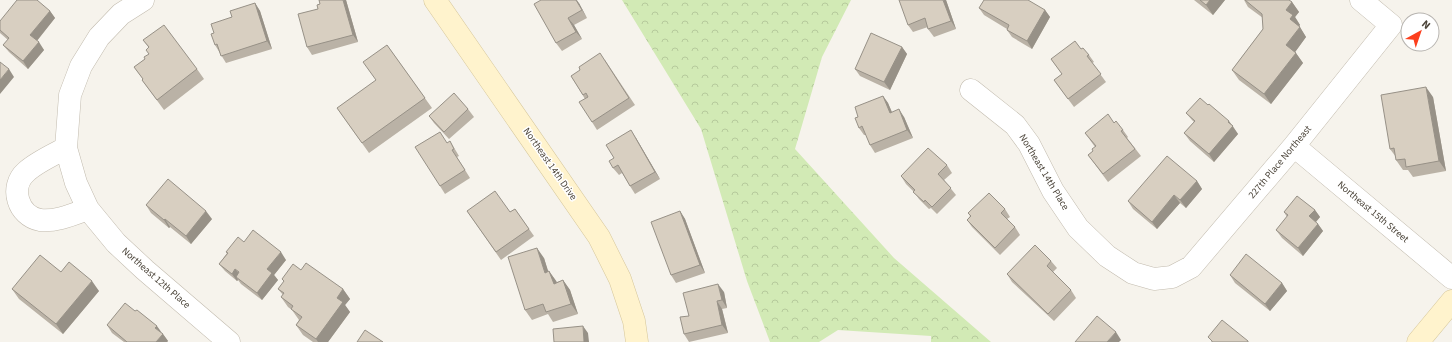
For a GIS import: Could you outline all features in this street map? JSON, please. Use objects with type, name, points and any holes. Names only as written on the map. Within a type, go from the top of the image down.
[{"type":"street","points":[[88,209],[71,215],[47,220],[30,216],[23,210],[19,203],[17,194],[18,186],[26,171],[66,148],[70,95],[81,66],[99,37],[121,14],[143,0]]},
{"type":"street","name":"Northeast 14th Drive","points":[[435,0],[599,237],[620,279],[634,321],[637,342]]},
{"type":"street","name":"227th Place Northeast","points":[[1154,279],[1172,277],[1191,267],[1294,146],[1391,25],[1361,0]]},
{"type":"street","name":"Northeast 14th Place","points":[[971,90],[1015,125],[1029,144],[1053,191],[1078,228],[1107,256],[1133,273],[1154,279]]},
{"type":"street","name":"Northeast 15th Street","points":[[1294,146],[1452,278]]},
{"type":"street","name":"Northeast 12th Place","points":[[66,148],[76,183],[88,209],[116,243],[229,342]]},
{"type":"street","points":[[1418,342],[1452,301]]},
{"type":"green space","points":[[622,0],[851,0],[822,57],[795,149],[894,258],[991,342],[931,342],[931,336],[838,330],[819,342],[770,342],[747,281],[701,129]]},
{"type":"building","points":[[17,0],[37,0],[50,11],[30,35],[39,42],[23,61],[3,45],[9,38],[0,30],[0,21]]},
{"type":"building","points":[[319,0],[343,0],[353,35],[307,47],[298,14],[318,9],[317,5],[320,4]]},
{"type":"building","points":[[541,0],[576,0],[582,10],[568,18],[576,32],[556,43],[534,4]]},
{"type":"building","points":[[899,0],[943,0],[951,21],[928,29],[925,18],[908,25]]},
{"type":"building","points":[[984,0],[1028,0],[1045,10],[1027,41],[1007,30],[1009,25],[979,8]]},
{"type":"building","points":[[1200,0],[1210,0],[1206,5]]},
{"type":"building","points":[[1245,0],[1289,0],[1292,2],[1286,10],[1293,15],[1290,19],[1300,27],[1286,45],[1296,53],[1264,94],[1232,70],[1263,29],[1262,14]]},
{"type":"building","points":[[255,3],[267,41],[221,56],[217,44],[215,45],[211,34],[214,33],[211,24],[232,17],[230,11]]},
{"type":"building","points":[[164,25],[197,69],[157,100],[134,67],[149,54],[146,50],[149,47],[143,40]]},
{"type":"building","points":[[871,33],[902,47],[884,82],[855,69]]},
{"type":"building","points":[[1075,41],[1081,49],[1083,48],[1089,55],[1087,56],[1101,74],[1068,99],[1054,80],[1062,74],[1051,59]]},
{"type":"building","points":[[387,45],[425,98],[362,143],[337,108],[376,80],[363,62]]},
{"type":"building","points":[[600,53],[629,98],[592,122],[579,102],[588,97],[586,93],[583,95],[571,76],[580,70],[579,67]]},
{"type":"building","points":[[0,62],[9,69],[0,80]]},
{"type":"building","points":[[1426,87],[1439,161],[1406,167],[1405,159],[1396,160],[1394,148],[1390,149],[1381,95]]},
{"type":"building","points":[[454,93],[468,109],[444,132],[429,116]]},
{"type":"building","points":[[883,96],[890,113],[899,109],[907,130],[870,145],[862,126],[859,128],[855,118],[858,117],[855,107]]},
{"type":"building","points":[[1200,98],[1208,105],[1209,104],[1233,126],[1209,154],[1184,133],[1195,121],[1186,113]]},
{"type":"building","points":[[1108,114],[1114,123],[1116,121],[1123,130],[1121,131],[1135,149],[1103,174],[1088,155],[1096,146],[1085,133]]},
{"type":"building","points":[[631,130],[655,172],[630,186],[618,165],[613,168],[609,161],[614,158],[606,145]]},
{"type":"building","points":[[440,132],[447,143],[450,141],[454,149],[452,150],[465,170],[440,186],[415,147]]},
{"type":"building","points":[[928,148],[947,165],[938,174],[951,188],[932,207],[913,192],[915,190],[901,176]]},
{"type":"building","points":[[1167,156],[1197,181],[1180,200],[1174,195],[1152,222],[1128,201]]},
{"type":"building","points":[[168,179],[206,211],[186,236],[146,205]]},
{"type":"building","points":[[495,191],[510,212],[515,209],[529,229],[496,252],[467,211]]},
{"type":"building","points":[[989,193],[1005,209],[1001,213],[1015,227],[995,248],[967,220],[971,216],[968,213]]},
{"type":"building","points":[[1297,196],[1315,210],[1309,216],[1318,224],[1298,248],[1276,230],[1288,215],[1284,212]]},
{"type":"building","points":[[680,211],[700,265],[671,275],[651,222]]},
{"type":"building","points":[[253,230],[281,252],[267,269],[272,273],[257,293],[236,277],[239,272],[235,269],[232,274],[219,264],[238,237],[244,242]]},
{"type":"building","points":[[1035,245],[1051,261],[1047,266],[1071,290],[1048,314],[1007,274]]},
{"type":"building","points":[[537,248],[545,273],[549,271],[554,284],[563,280],[571,304],[546,312],[543,304],[525,310],[508,257]]},
{"type":"building","points":[[1246,254],[1282,283],[1265,304],[1230,275]]},
{"type":"building","points":[[40,255],[61,272],[69,262],[92,281],[56,324],[12,289]]},
{"type":"building","points":[[306,263],[343,289],[337,298],[343,302],[316,339],[296,325],[302,317],[291,309],[293,306],[281,297],[284,293],[278,289],[284,281],[282,279],[293,264],[301,270]]},
{"type":"building","points":[[718,284],[722,300],[717,301],[722,325],[684,334],[680,317],[689,316],[683,293]]},
{"type":"building","points":[[125,303],[135,311],[137,310],[157,326],[155,328],[163,334],[156,342],[127,342],[107,325]]},
{"type":"building","points":[[1097,316],[1116,332],[1107,342],[1075,342]]},
{"type":"building","points":[[1222,320],[1248,342],[1212,342],[1208,337]]},
{"type":"building","points":[[583,326],[584,342],[554,342],[553,329]]},
{"type":"building","points":[[365,330],[383,342],[357,342]]}]
